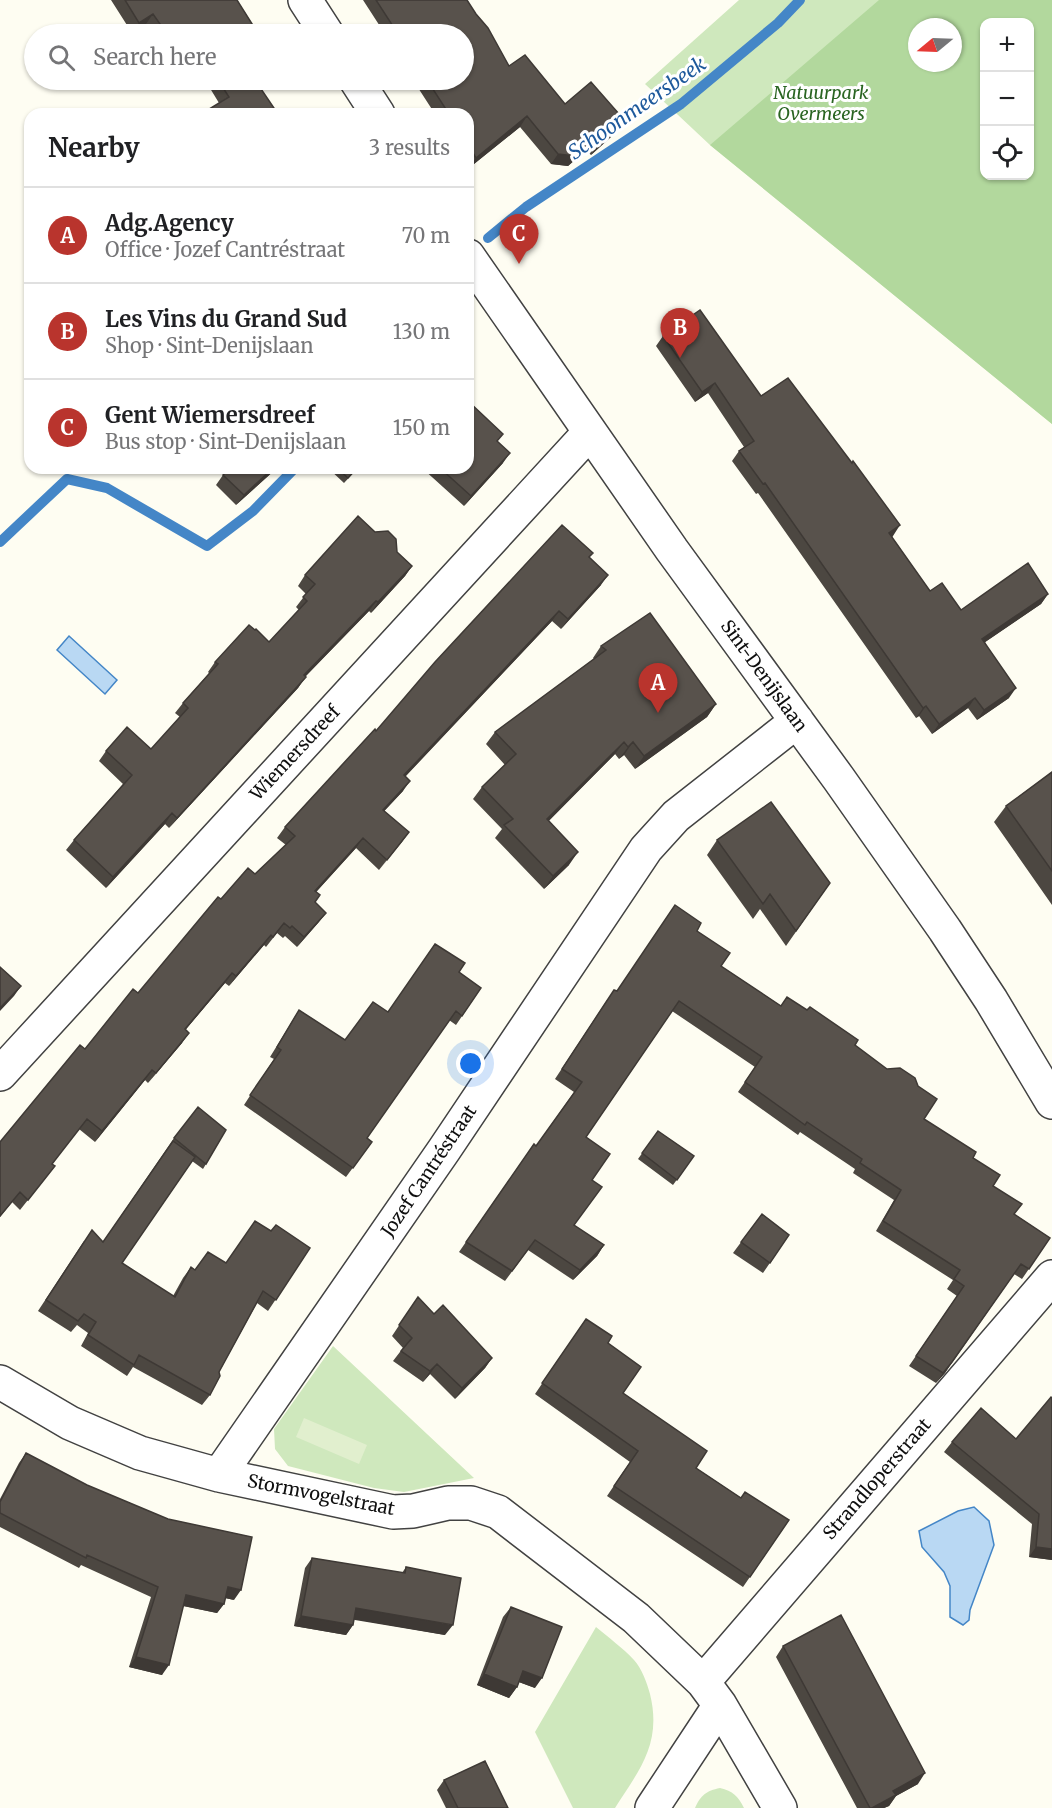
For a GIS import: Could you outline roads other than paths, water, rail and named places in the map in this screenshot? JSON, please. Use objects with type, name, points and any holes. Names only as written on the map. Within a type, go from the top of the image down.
[{"type":"street","points":[[305,0],[321,24]]},
{"type":"street","points":[[362,90],[374,108]]},
{"type":"street","name":"Sint-Denijslaan","points":[[474,265],[672,550],[945,930],[991,1000],[1052,1102]]},
{"type":"street","name":"Wiemersdreef","points":[[0,1074],[590,432]]},
{"type":"street","name":"Jozef Cantréstraat","points":[[219,1475],[444,1150],[646,849],[676,816],[797,722]]},
{"type":"street","name":"Strandloperstraat","points":[[652,1808],[711,1694],[1052,1276]]},
{"type":"street","name":"Stormvogelstraat","points":[[0,1382],[70,1423],[140,1453],[219,1475],[393,1512],[413,1511],[448,1503],[471,1503],[498,1512],[636,1618],[711,1694],[780,1808]]},
{"type":"water","points":[[69,636],[117,680],[105,694],[57,650]]},
{"type":"water","points":[[974,1507],[989,1521],[994,1545],[970,1610],[969,1620],[963,1625],[950,1617],[950,1586],[944,1572],[922,1547],[919,1531],[958,1511]]},
{"type":"waterway","name":"Schoonmeersbeek","points":[[488,238],[526,207],[681,104],[778,23],[800,0]]},
{"type":"waterway","name":"Schoonmeersbeek","points":[[0,542],[67,479],[107,488],[207,546],[253,511],[289,474]]},
{"type":"place","name":"Gent Wiemersdreef","points":[[519,264]]},
{"type":"place","name":"Les Vins du Grand Sud","points":[[680,358]]},
{"type":"place","name":"Adg.Agency","points":[[658,713]]},
{"type":"park label","name":"Natuurpark Overmeers","points":[[821,103]]}]
